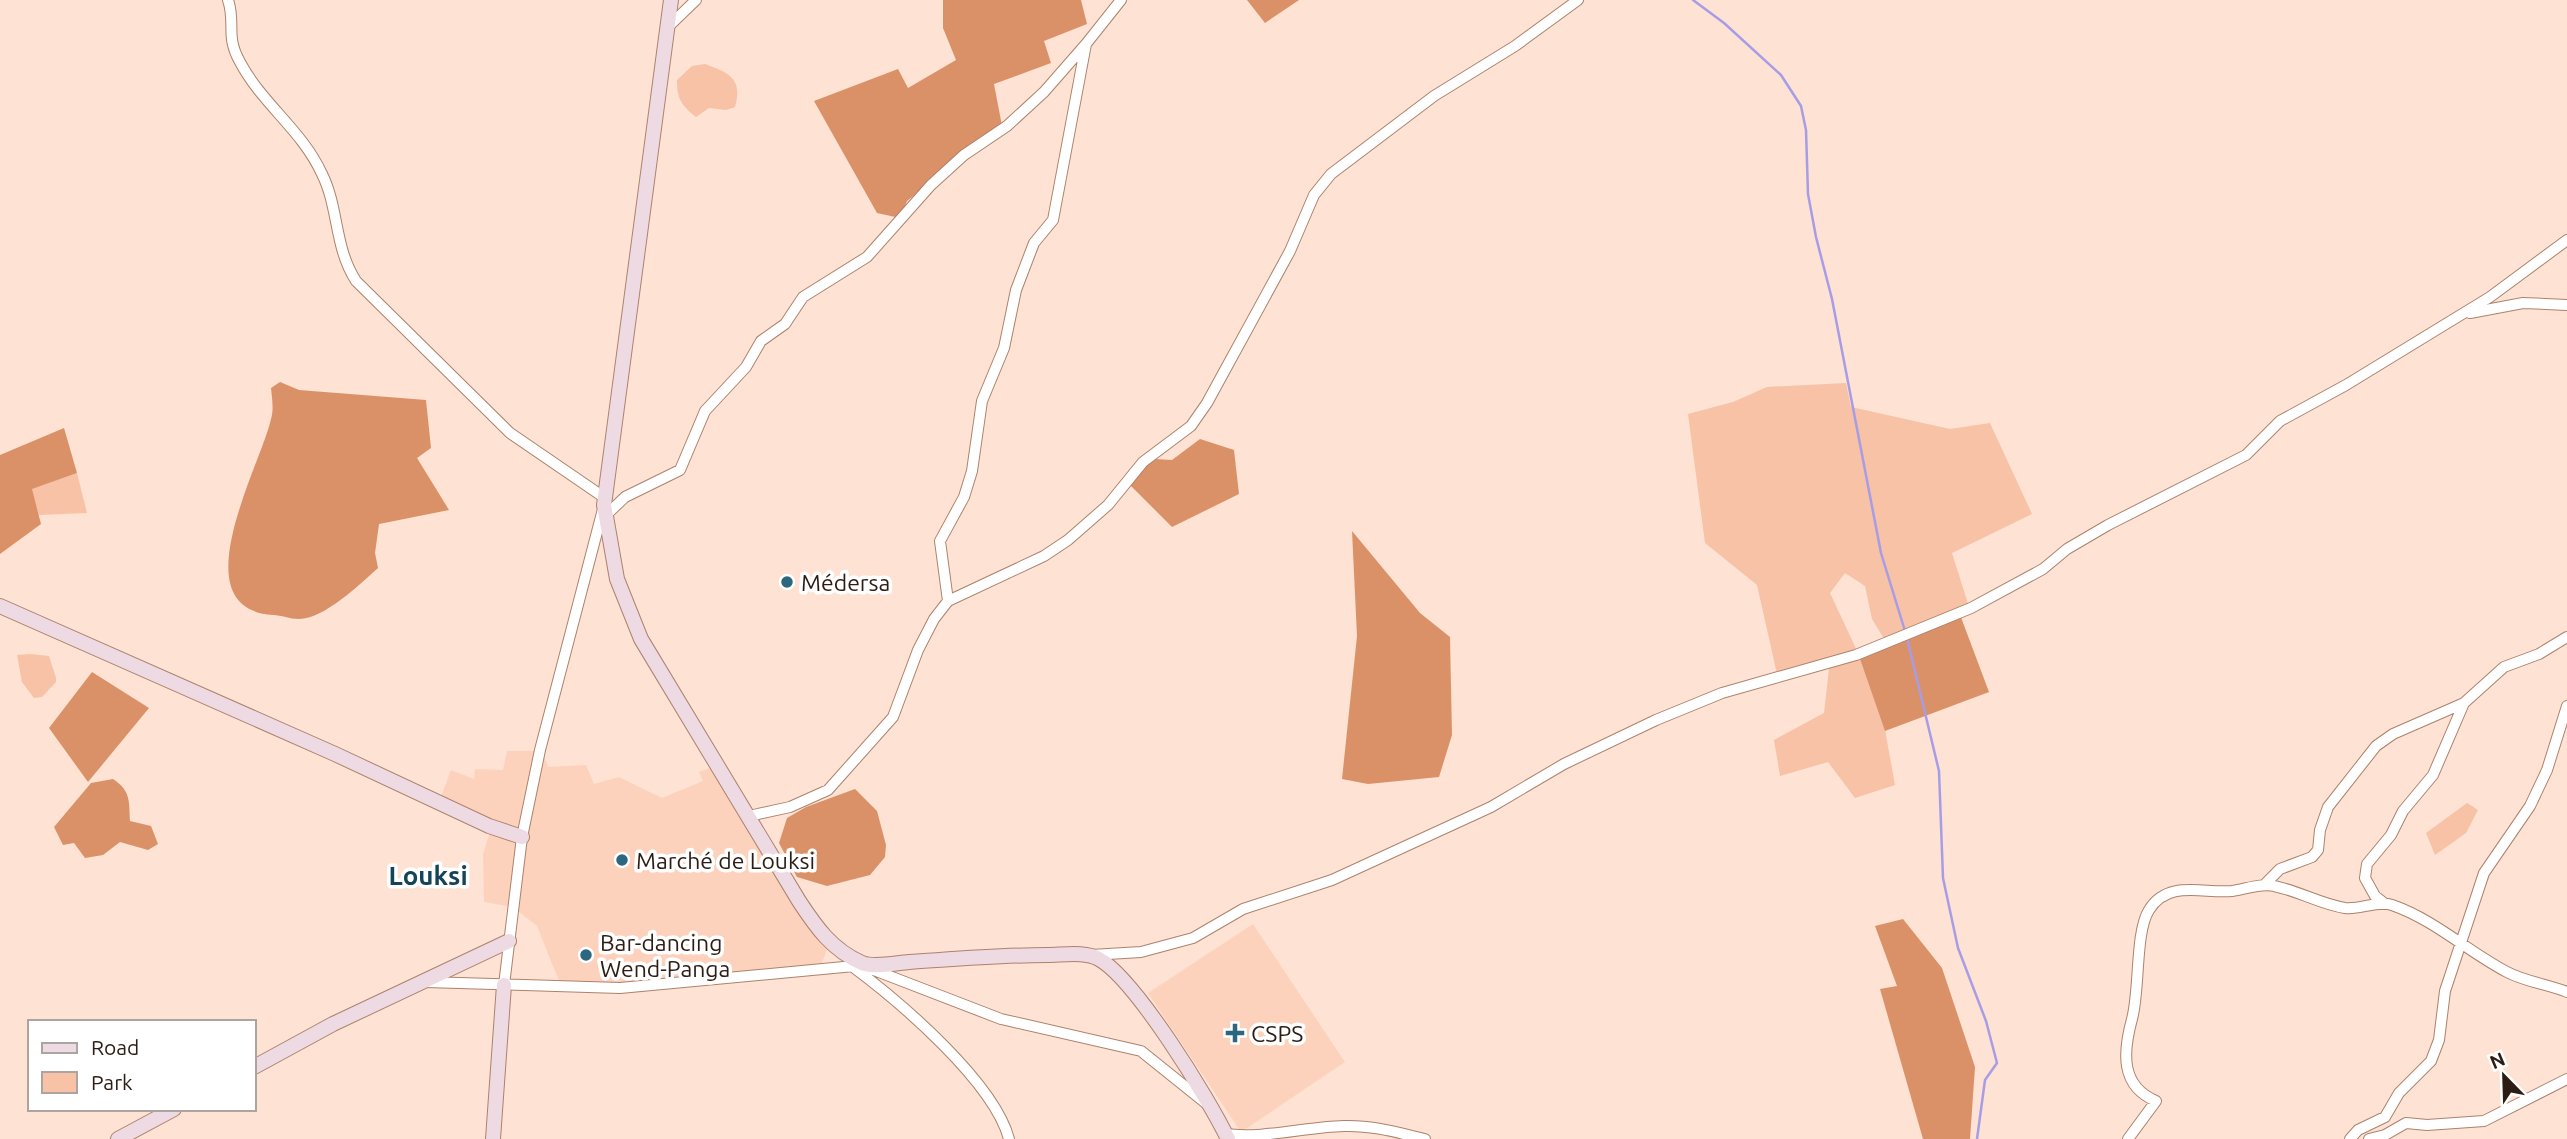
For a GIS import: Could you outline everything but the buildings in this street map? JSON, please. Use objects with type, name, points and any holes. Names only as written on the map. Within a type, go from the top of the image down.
[{"type":"street","points":[[228,0],[232,46],[260,93],[283,116],[311,152],[324,177],[346,266],[356,281],[510,433],[605,506],[617,579],[641,639],[799,901],[825,938],[895,998],[981,1089],[998,1114],[1009,1139]]},
{"type":"street","points":[[493,1139],[509,941],[522,837],[540,750],[605,506],[671,0]]},
{"type":"street","points":[[667,28],[696,0]]},
{"type":"street","points":[[605,506],[680,470],[705,411],[746,367],[761,341],[785,324],[803,297],[867,257],[931,185],[964,155],[1007,126],[1044,92],[1121,0]]},
{"type":"street","points":[[749,816],[790,807],[828,790],[893,717],[918,650],[934,618],[948,601],[1044,556],[1068,540],[1108,505],[1143,462],[1191,426],[1207,403],[1290,251],[1314,195],[1331,174],[1434,96],[1515,46],[1578,0]]},
{"type":"street","points":[[948,601],[940,541],[964,497],[972,471],[982,401],[1004,348],[1016,290],[1034,243],[1053,220],[1086,44]]},
{"type":"street","points":[[422,982],[620,988],[859,965],[1141,953],[1193,938],[1243,909],[1332,880],[1491,807],[1564,764],[1656,720],[1722,693],[1856,655],[1971,608],[2043,569],[2067,549],[2108,525],[2246,455],[2280,421],[2346,385],[2463,314],[2530,270],[2567,240]]},
{"type":"street","points":[[2463,314],[2523,303],[2567,305]]},
{"type":"street","points":[[0,606],[346,759],[489,826],[522,837]]},
{"type":"street","points":[[2264,885],[2280,869],[2312,856],[2318,850],[2320,830],[2328,807],[2376,746],[2393,734],[2464,703],[2504,667],[2539,654],[2567,638]]},
{"type":"street","points":[[2464,703],[2433,775],[2403,811],[2391,835],[2367,864],[2365,878],[2375,896],[2385,904],[2416,916],[2514,975],[2567,992]]},
{"type":"street","points":[[2350,1139],[2358,1130],[2385,1117],[2399,1093],[2431,1061],[2439,1040],[2445,991],[2484,873],[2524,818],[2539,789],[2567,706]]},
{"type":"street","points":[[2128,1139],[2156,1101],[2141,1093],[2126,1068],[2126,1045],[2137,998],[2143,927],[2150,908],[2170,893],[2194,888],[2228,891],[2264,885],[2338,907],[2353,909],[2385,904]]},
{"type":"street","points":[[256,1066],[509,941]]},
{"type":"street","points":[[1090,955],[1110,966],[1148,1012],[1212,1108],[1227,1136],[1348,1125],[1385,1129],[1425,1139]]},
{"type":"street","points":[[859,965],[1001,1019],[1141,1051],[1212,1108]]},
{"type":"street","points":[[2369,1139],[2385,1135],[2406,1122],[2427,1125],[2484,1121],[2567,1079]]},
{"type":"street","points":[[118,1139],[170,1111]]},
{"type":"shaded area","points":[[943,0],[1081,0],[1087,24],[1044,41],[1051,63],[994,84],[1002,126],[907,201],[900,218],[877,213],[814,101],[898,69],[908,88],[956,60],[943,28]]},
{"type":"shaded area","points":[[1247,0],[1299,0],[1265,23]]},
{"type":"shaded area","points":[[280,382],[299,390],[426,400],[431,448],[417,458],[449,510],[379,524],[375,553],[378,568],[330,607],[299,619],[246,607],[232,588],[228,562],[242,500],[272,415],[271,388]]},
{"type":"shaded area","points":[[64,428],[77,473],[32,489],[41,524],[0,554],[0,455]]},
{"type":"shaded area","points":[[1200,439],[1234,450],[1239,494],[1172,527],[1129,484],[1144,466],[1155,459],[1172,460]]},
{"type":"shaded area","points":[[1352,531],[1420,613],[1450,637],[1452,735],[1439,777],[1368,784],[1342,779],[1357,636]]},
{"type":"shaded area","points":[[1959,612],[1989,692],[1885,731],[1858,653]]},
{"type":"shaded area","points":[[92,672],[149,708],[88,782],[49,728]]},
{"type":"shaded area","points":[[507,751],[542,751],[548,767],[586,765],[594,784],[619,777],[662,798],[703,781],[699,772],[720,764],[806,900],[833,934],[820,968],[736,977],[561,986],[537,926],[513,907],[484,902],[483,854],[492,826],[439,802],[451,770],[474,779],[475,769],[503,770]]},
{"type":"shaded area","points":[[113,779],[126,792],[130,821],[151,826],[158,844],[148,850],[120,842],[103,855],[85,858],[74,843],[63,845],[54,827],[91,783]]},
{"type":"shaded area","points":[[855,789],[877,811],[886,845],[885,857],[870,875],[827,886],[797,877],[779,843],[787,818],[806,807]]},
{"type":"shaded area","points":[[1903,919],[1942,968],[1975,1067],[1970,1139],[1923,1139],[1880,989],[1897,986],[1875,926]]},
{"type":"shaded area","points":[[1253,924],[1345,1062],[1241,1132],[1148,993]]},
{"type":"green space","points":[[705,64],[732,78],[737,97],[735,107],[726,110],[709,108],[696,117],[681,102],[677,80],[692,66]]},
{"type":"green space","points":[[1846,383],[1851,407],[1950,429],[1990,423],[2032,514],[1952,553],[1969,607],[1886,642],[1872,619],[1865,586],[1845,573],[1830,593],[1858,653],[1883,719],[1895,785],[1855,798],[1828,762],[1780,776],[1774,740],[1824,713],[1830,660],[1777,674],[1757,585],[1705,543],[1688,414],[1733,402],[1767,387]]},
{"type":"green space","points":[[77,473],[87,513],[39,515],[31,489]]},
{"type":"green space","points":[[17,655],[49,656],[56,678],[56,682],[42,697],[34,698],[22,682]]},
{"type":"green space","points":[[2467,803],[2478,810],[2466,833],[2435,855],[2426,833]]},
{"type":"waterway","points":[[1693,0],[1724,23],[1781,75],[1801,106],[1806,130],[1808,194],[1816,237],[1832,299],[1881,553],[1905,631]]},
{"type":"waterway","points":[[1907,638],[1939,771],[1943,878],[1958,948],[1986,1021],[1997,1063],[1985,1080],[1977,1139]]},
{"type":"place","name":"Médersa","points":[[787,582]]},
{"type":"place","name":"Marché de Louksi","points":[[622,860]]},
{"type":"place","name":"Bar-dancing Wend-Panga","points":[[586,955]]},
{"type":"place","name":"CSPS","points":[[1235,1033]]},
{"type":"district","name":"Louksi","points":[[428,875]]}]
